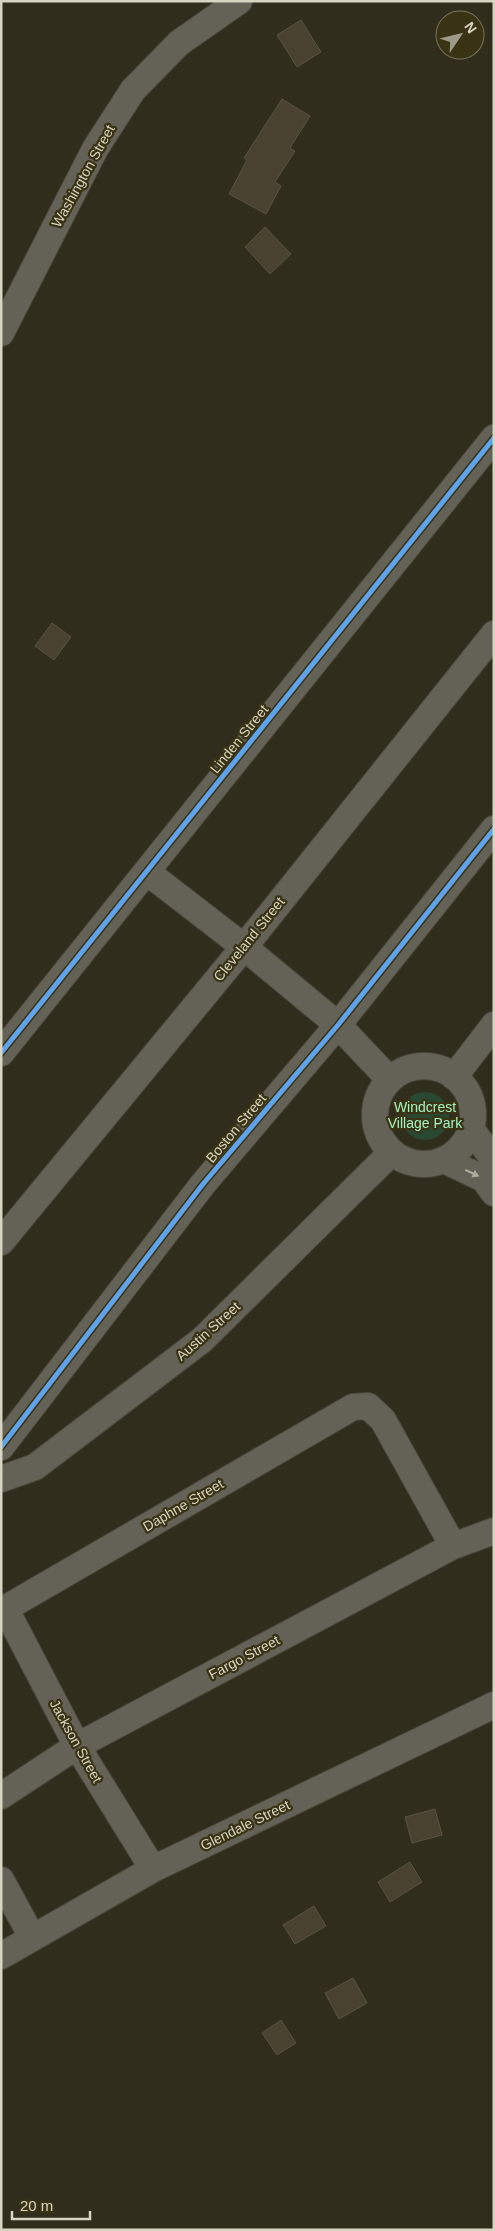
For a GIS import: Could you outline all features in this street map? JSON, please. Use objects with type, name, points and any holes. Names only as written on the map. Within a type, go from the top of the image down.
[{"type":"street","name":"Washington Street","points":[[1,333],[94,149],[133,90],[178,43],[239,1]]},
{"type":"street","name":"Linden Street","points":[[1,1053],[494,438]]},
{"type":"street","name":"Cleveland Street","points":[[1,1242],[244,947],[494,634]]},
{"type":"street","name":"Boston Street","points":[[1,1447],[203,1184],[338,1025],[494,829]]},
{"type":"street","points":[[147,872],[244,947],[338,1025],[390,1080]]},
{"type":"street","points":[[454,1078],[494,1025]]},
{"type":"street","points":[[414,1067],[442,1070],[454,1078],[464,1088],[470,1101],[471,1129],[465,1142],[456,1152],[444,1160],[431,1164],[417,1164],[403,1160],[381,1140],[376,1125],[375,1108],[380,1093],[390,1080],[401,1072],[414,1067]]},
{"type":"street","points":[[471,1129],[494,1160]]},
{"type":"street","name":"Austin Street","points":[[1,1479],[35,1466],[202,1340],[392,1152]]},
{"type":"street","points":[[444,1160],[484,1179],[494,1193]]},
{"type":"street","name":"Daphne Street","points":[[3,1610],[353,1407],[368,1406],[383,1420],[453,1546]]},
{"type":"street","name":"Fargo Street","points":[[1,1796],[77,1746],[453,1546],[494,1531]]},
{"type":"street","name":"Jackson Street","points":[[3,1610],[77,1746],[153,1869]]},
{"type":"street","name":"Glendale Street","points":[[1,1956],[153,1869],[494,1705]]},
{"type":"street","points":[[1,1880],[32,1937]]},
{"type":"green space","name":"Windcrest Village Park","points":[[425,1092],[434,1094],[442,1099],[447,1107],[449,1116],[447,1125],[442,1133],[434,1138],[425,1140],[416,1138],[408,1133],[403,1125],[401,1116],[403,1107],[408,1099],[416,1094]]},
{"type":"building","points":[[301,20],[321,52],[297,67],[277,35]]},
{"type":"building","points":[[282,99],[310,116],[290,148],[295,151],[275,182],[281,186],[266,214],[229,194],[247,160],[244,158]]},
{"type":"building","points":[[265,227],[291,254],[270,274],[245,247]]},
{"type":"building","points":[[52,623],[71,637],[54,660],[35,646]]},
{"type":"building","points":[[435,1809],[442,1835],[412,1843],[405,1817]]},
{"type":"building","points":[[410,1862],[422,1882],[390,1902],[378,1882]]},
{"type":"building","points":[[314,1906],[326,1926],[295,1944],[283,1925]]},
{"type":"building","points":[[353,1978],[367,2003],[339,2019],[325,1993]]},
{"type":"building","points":[[281,2020],[296,2043],[277,2055],[262,2033]]},
{"type":"cycle path","points":[[1,1053],[494,438]]},
{"type":"cycle path","points":[[1,1447],[203,1184],[338,1025],[494,829]]}]
